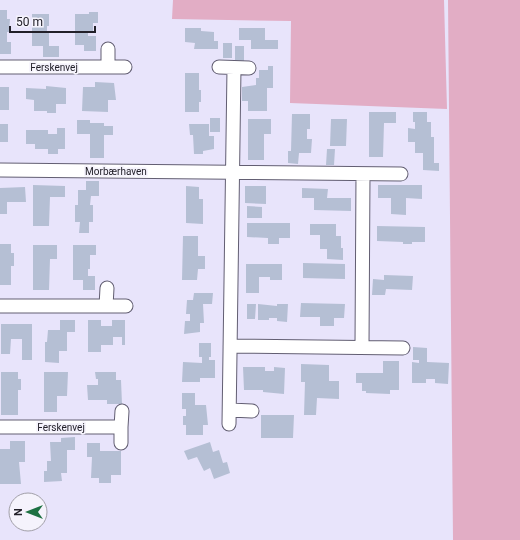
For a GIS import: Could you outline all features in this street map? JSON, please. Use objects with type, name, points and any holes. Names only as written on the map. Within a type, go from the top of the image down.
[{"type":"street","points":[[108,49],[108,67]]},
{"type":"street","name":"Ferskenvej","points":[[0,67],[125,67]]},
{"type":"street","points":[[219,67],[249,68]]},
{"type":"street","points":[[229,424],[234,68]]},
{"type":"street","name":"Morbærhaven","points":[[0,170],[401,174]]},
{"type":"street","points":[[362,347],[363,174]]},
{"type":"street","points":[[106,306],[107,288]]},
{"type":"street","points":[[0,306],[126,306]]},
{"type":"street","points":[[230,346],[403,348]]},
{"type":"street","points":[[230,410],[252,411]]},
{"type":"street","points":[[121,443],[122,411]]},
{"type":"street","name":"Ferskenvej","points":[[0,427],[122,427]]},
{"type":"shaded area","points":[[173,0],[444,0],[447,109],[290,103],[291,21],[172,19]]},
{"type":"shaded area","points":[[448,0],[520,0],[520,540],[453,540]]},
{"type":"building","points":[[0,10],[7,10],[7,19],[10,19],[9,32],[7,32],[7,42],[11,42],[11,54],[0,54]]},
{"type":"building","points":[[89,12],[98,12],[98,23],[93,23],[93,31],[88,31],[88,36],[96,36],[96,51],[84,51],[84,45],[75,45],[75,14],[89,14]]},
{"type":"building","points":[[32,14],[49,14],[49,26],[47,26],[47,33],[49,33],[49,46],[59,46],[59,57],[43,57],[43,46],[32,46]]},
{"type":"building","points":[[185,28],[201,28],[201,31],[214,32],[214,41],[218,41],[218,49],[194,49],[195,43],[185,42]]},
{"type":"building","points":[[239,28],[265,28],[265,40],[278,40],[278,49],[251,49],[251,40],[239,40]]},
{"type":"building","points":[[223,43],[232,43],[232,58],[223,58]]},
{"type":"building","points":[[235,46],[244,46],[244,63],[235,63]]},
{"type":"building","points":[[268,66],[273,66],[273,88],[267,88],[267,111],[248,111],[248,101],[242,101],[242,87],[256,85],[256,78],[259,78],[259,70],[268,70]]},
{"type":"building","points":[[185,73],[199,73],[201,102],[199,102],[199,112],[185,112]]},
{"type":"building","points":[[95,82],[114,83],[116,100],[108,100],[108,112],[82,111],[83,87],[95,87]]},
{"type":"building","points":[[46,86],[66,88],[66,104],[56,104],[56,113],[34,111],[34,100],[26,99],[26,88],[46,89]]},
{"type":"building","points":[[0,87],[9,87],[9,110],[0,110]]},
{"type":"building","points":[[369,112],[396,112],[396,123],[384,123],[383,157],[369,157]]},
{"type":"building","points":[[413,112],[427,112],[427,122],[431,122],[431,137],[434,137],[434,163],[439,163],[439,171],[423,170],[423,153],[415,153],[415,142],[408,142],[408,128],[415,129]]},
{"type":"building","points":[[292,114],[310,114],[310,129],[307,129],[307,139],[312,139],[311,153],[299,153],[298,164],[288,163],[288,151],[291,151]]},
{"type":"building","points":[[210,118],[220,118],[220,132],[210,132]]},
{"type":"building","points":[[248,119],[271,119],[271,134],[264,134],[264,160],[248,160]]},
{"type":"building","points":[[331,119],[347,119],[346,146],[330,146]]},
{"type":"building","points":[[77,120],[90,120],[90,123],[104,123],[104,126],[113,126],[113,135],[104,135],[104,158],[90,158],[90,134],[77,134]]},
{"type":"building","points":[[0,124],[8,124],[8,142],[0,142]]},
{"type":"building","points":[[189,124],[209,124],[209,136],[214,136],[214,149],[203,151],[203,154],[194,154],[193,135],[190,135]]},
{"type":"building","points":[[57,128],[65,128],[65,149],[58,149],[58,154],[48,154],[48,149],[35,149],[35,144],[26,144],[26,130],[48,130],[48,134],[57,134]]},
{"type":"building","points":[[327,149],[335,149],[334,165],[326,165]]},
{"type":"building","points":[[86,181],[99,181],[99,196],[91,196],[90,205],[93,205],[93,222],[89,222],[89,233],[79,233],[80,222],[75,222],[75,205],[78,205],[78,190],[86,190]]},
{"type":"building","points":[[33,185],[65,186],[65,197],[50,197],[49,226],[33,226]]},
{"type":"building","points":[[378,185],[422,185],[422,199],[406,198],[406,215],[391,214],[391,198],[378,198]]},
{"type":"building","points":[[186,186],[199,187],[199,199],[203,199],[203,224],[186,223]]},
{"type":"building","points":[[245,186],[266,186],[266,204],[245,203]]},
{"type":"building","points":[[25,187],[26,202],[7,202],[7,214],[0,214],[0,188]]},
{"type":"building","points":[[302,188],[328,189],[327,198],[351,198],[351,211],[314,210],[314,198],[302,198]]},
{"type":"building","points":[[247,206],[262,207],[262,218],[247,218]]},
{"type":"building","points":[[247,223],[290,223],[290,238],[279,238],[279,244],[268,244],[268,238],[247,237]]},
{"type":"building","points":[[310,224],[336,224],[336,236],[341,236],[343,260],[327,259],[327,249],[320,249],[320,235],[310,235]]},
{"type":"building","points":[[377,226],[425,227],[425,242],[403,244],[403,242],[377,241]]},
{"type":"building","points":[[183,236],[198,236],[198,256],[205,256],[205,269],[198,269],[197,280],[182,280]]},
{"type":"building","points":[[0,244],[11,244],[11,253],[14,253],[14,266],[11,266],[11,285],[0,285]]},
{"type":"building","points":[[33,245],[57,245],[57,259],[50,259],[49,290],[33,290]]},
{"type":"building","points":[[73,245],[96,245],[96,255],[90,255],[90,269],[88,269],[88,276],[95,276],[95,290],[83,290],[83,280],[73,280]]},
{"type":"building","points":[[303,263],[345,264],[345,279],[303,278]]},
{"type":"building","points":[[246,264],[282,264],[282,280],[270,280],[270,277],[259,277],[259,293],[246,293]]},
{"type":"building","points":[[384,275],[413,276],[412,290],[386,289],[385,295],[372,295],[373,279],[384,280]]},
{"type":"building","points":[[194,293],[213,293],[212,304],[203,304],[204,323],[200,323],[200,332],[184,334],[185,321],[190,321],[190,314],[186,314],[187,300],[193,300]]},
{"type":"building","points":[[301,303],[345,304],[344,318],[334,318],[334,326],[320,326],[320,317],[300,317]]},
{"type":"building","points":[[247,304],[256,304],[255,319],[247,319]]},
{"type":"building","points":[[258,304],[277,306],[277,304],[288,304],[287,322],[277,321],[277,318],[258,320]]},
{"type":"building","points":[[60,320],[75,320],[75,332],[67,332],[67,351],[59,351],[59,363],[45,362],[45,342],[47,342],[48,330],[60,330]]},
{"type":"building","points":[[88,320],[101,320],[101,326],[112,326],[112,320],[125,320],[125,345],[122,345],[122,337],[113,337],[113,345],[101,345],[101,352],[88,352]]},
{"type":"building","points":[[1,324],[32,324],[32,360],[22,360],[22,339],[11,339],[10,354],[1,354]]},
{"type":"building","points":[[199,343],[211,343],[211,357],[209,357],[209,360],[215,360],[215,378],[200,378],[200,382],[182,382],[183,362],[202,363],[202,357],[199,357]]},
{"type":"building","points":[[413,347],[427,348],[427,362],[449,363],[448,384],[435,383],[435,379],[426,379],[426,383],[412,383],[412,362],[419,363],[419,360],[413,360]]},
{"type":"building","points":[[383,361],[399,361],[399,390],[390,390],[390,394],[366,393],[366,391],[362,391],[362,383],[356,383],[356,373],[383,373]]},
{"type":"building","points":[[301,364],[329,365],[329,381],[339,381],[339,399],[317,398],[316,415],[304,415],[305,382],[301,382]]},
{"type":"building","points":[[243,367],[265,367],[265,371],[274,371],[274,367],[285,368],[284,394],[263,392],[263,390],[244,390]]},
{"type":"building","points":[[1,372],[18,372],[18,379],[21,379],[21,390],[18,390],[18,415],[1,415]]},
{"type":"building","points":[[44,372],[68,372],[67,396],[57,396],[57,412],[44,412]]},
{"type":"building","points":[[95,372],[116,372],[116,380],[121,380],[122,404],[107,404],[107,400],[88,400],[87,385],[98,385],[98,379],[96,379]]},
{"type":"building","points":[[182,393],[195,393],[195,405],[206,405],[208,425],[203,425],[203,435],[186,435],[186,425],[183,425],[183,416],[186,416],[186,409],[182,409]]},
{"type":"building","points":[[261,415],[294,415],[293,438],[261,438]]},
{"type":"building","points":[[75,437],[75,450],[67,450],[67,473],[61,473],[62,481],[44,482],[44,471],[47,471],[47,461],[51,461],[50,442],[61,442],[61,438]]},
{"type":"building","points":[[10,441],[25,441],[25,462],[19,462],[21,484],[0,484],[0,449],[10,449]]},
{"type":"building","points":[[210,442],[213,452],[219,450],[223,463],[227,462],[230,473],[214,479],[210,468],[204,471],[197,457],[188,460],[184,451]]},
{"type":"building","points":[[87,443],[100,443],[100,451],[121,451],[121,475],[111,475],[111,483],[99,483],[99,478],[91,478],[92,457],[87,457]]}]
